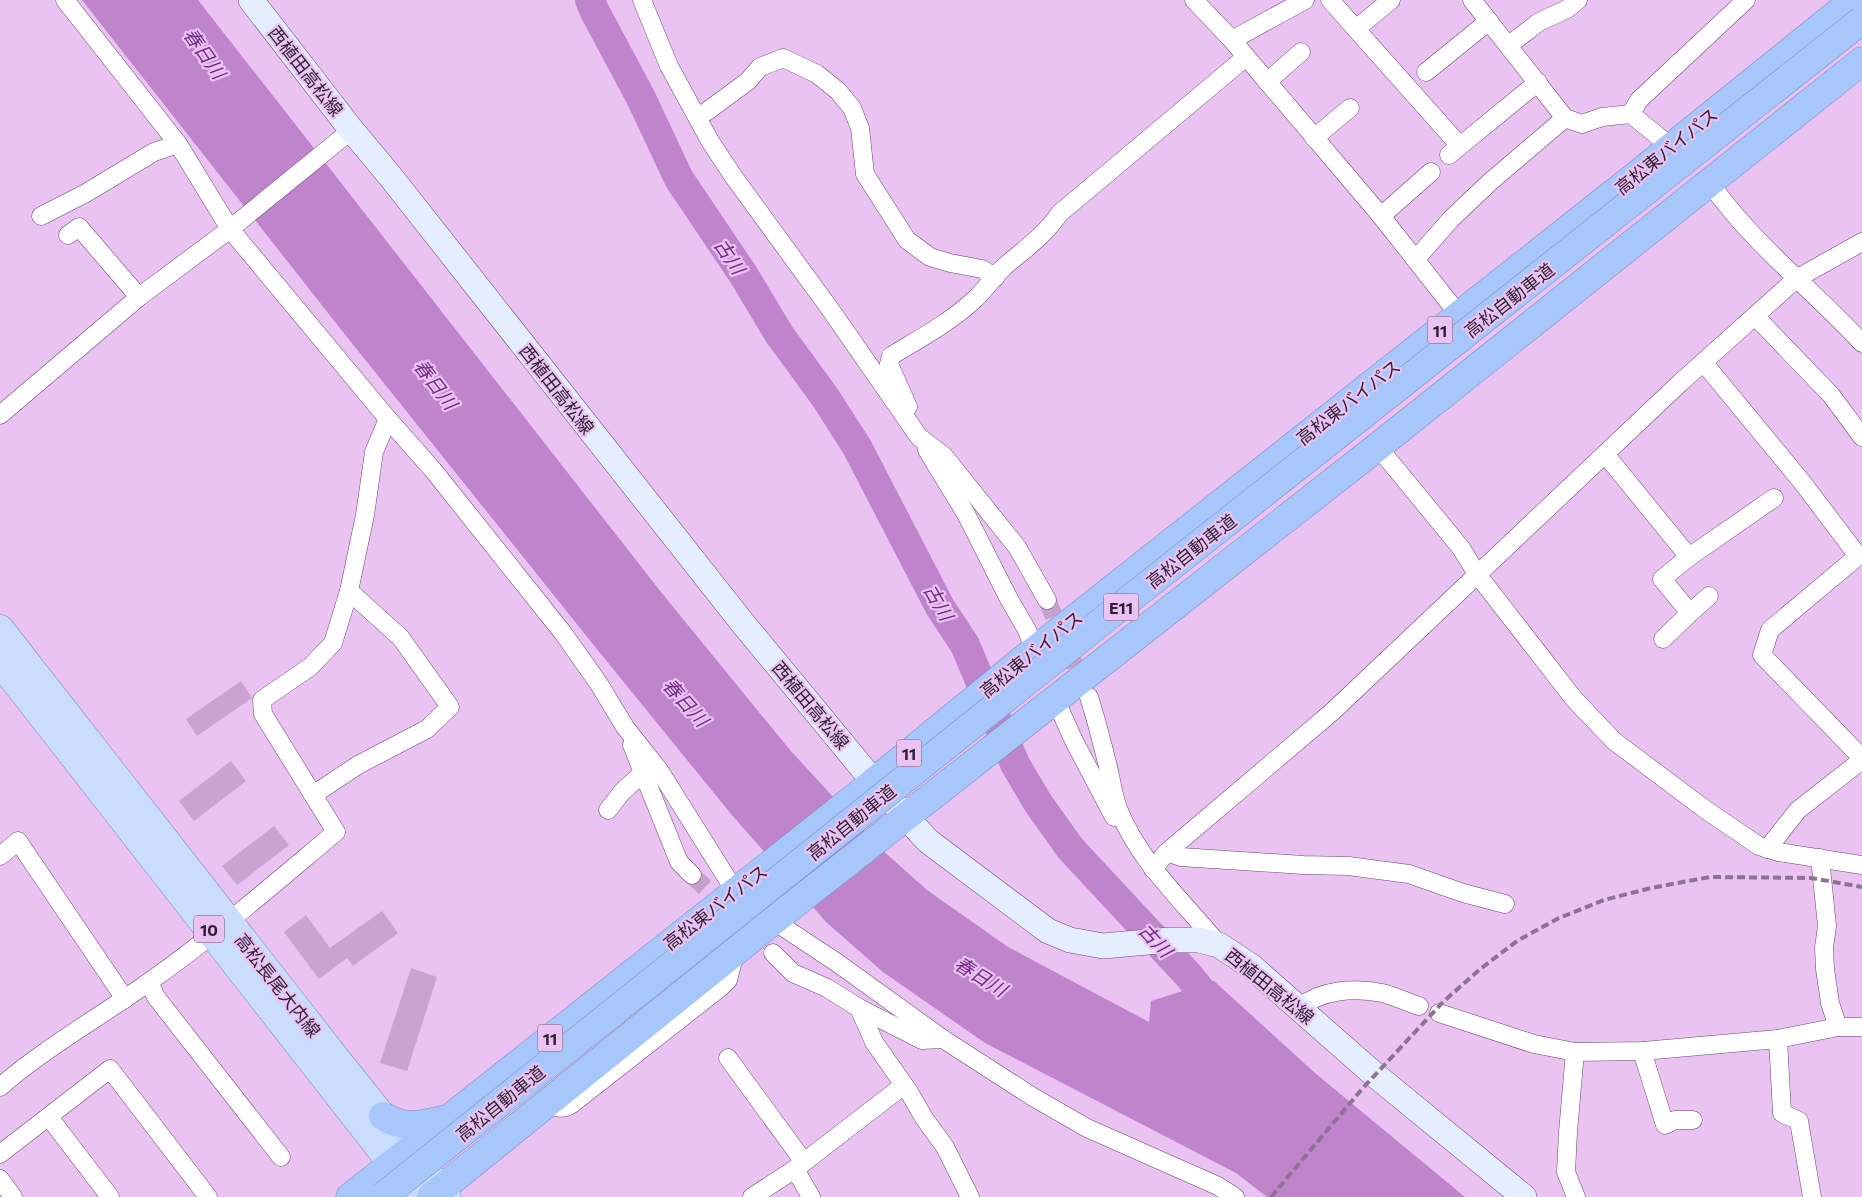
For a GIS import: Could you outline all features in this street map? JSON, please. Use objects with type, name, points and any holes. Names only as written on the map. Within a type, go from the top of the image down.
[{"type":"highway","name":"高松東バイパス","points":[[350,1197],[866,788],[1029,654],[1458,316],[1854,0]]},
{"type":"highway","name":"高松自動車道","points":[[382,1197],[1116,610],[1862,20]]},
{"type":"highway","name":"高松自動車道","points":[[408,1197],[719,944],[1122,629],[1862,42]]},
{"type":"highway","points":[[434,1195],[778,917],[1376,448],[1862,61]]},
{"type":"highway","points":[[383,1116],[394,1123],[405,1125],[421,1125],[449,1118]]},
{"type":"main road","name":"西植田高松線","points":[[251,0],[346,132],[390,176],[740,621],[866,788],[898,823],[928,841],[1048,931],[1070,940],[1102,946],[1170,940],[1209,942],[1252,967],[1374,1076],[1524,1197]]},
{"type":"main road","name":"高松長尾大内線","points":[[0,629],[220,927],[337,1060],[383,1116],[401,1157]]},
{"type":"main road","name":"高松長尾大内線","points":[[0,662],[220,927],[401,1157],[434,1195]]},
{"type":"street","points":[[65,0],[178,144],[233,226],[562,633],[599,684],[625,727],[659,770],[743,885]]},
{"type":"street","points":[[642,0],[669,66],[710,141],[919,437],[966,514],[1009,599],[1027,630],[1029,654]]},
{"type":"street","points":[[1194,0],[1232,40],[1381,216],[1458,316]]},
{"type":"street","points":[[1232,40],[1305,0]]},
{"type":"street","points":[[1330,0],[1357,28],[1454,150],[1538,82]]},
{"type":"street","points":[[1357,28],[1392,0]]},
{"type":"street","points":[[1472,0],[1565,118],[1582,124],[1602,117],[1631,114],[1671,147]]},
{"type":"street","points":[[1509,45],[1538,22],[1567,9],[1578,0]]},
{"type":"street","points":[[1631,114],[1639,100],[1746,0]]},
{"type":"street","points":[[1426,72],[1490,21]]},
{"type":"street","points":[[657,35],[676,61],[706,112],[722,150],[725,164]]},
{"type":"street","points":[[1267,82],[1301,52]]},
{"type":"street","points":[[907,420],[911,415],[889,364],[891,356],[947,322],[974,300],[1003,268],[1052,225],[1060,213],[1246,57]]},
{"type":"street","points":[[706,112],[748,81],[760,67],[783,58],[817,74],[838,90],[852,108],[860,128],[865,174],[907,240],[930,257],[982,269],[995,278]]},
{"type":"street","points":[[1314,138],[1350,108]]},
{"type":"street","points":[[1416,259],[1451,219],[1490,182],[1565,118]]},
{"type":"street","points":[[0,415],[140,297],[233,226],[346,132]]},
{"type":"street","points":[[41,216],[86,193],[154,152],[178,144]]},
{"type":"street","points":[[1381,216],[1431,172]]},
{"type":"street","points":[[1710,183],[1733,213],[1796,279],[1862,343]]},
{"type":"street","points":[[68,235],[79,227],[140,297]]},
{"type":"street","points":[[1153,868],[1167,852],[1332,712],[1703,362],[1796,279],[1862,242]]},
{"type":"street","points":[[1755,316],[1831,395],[1862,437]]},
{"type":"street","points":[[1703,362],[1802,482],[1858,556],[1770,630],[1762,654],[1862,759],[1798,810],[1767,849]]},
{"type":"street","points":[[0,1087],[43,1054],[149,982],[220,927],[336,832],[262,714],[262,700],[310,667],[333,643],[349,591],[365,516],[374,452],[388,418]]},
{"type":"street","points":[[919,437],[944,456],[1017,547],[1046,600]]},
{"type":"street","points":[[1376,448],[1387,458],[1461,548],[1477,574],[1574,699],[1614,741],[1759,846],[1778,852],[1862,864]]},
{"type":"street","points":[[1605,454],[1690,557]]},
{"type":"street","points":[[1690,613],[1662,579],[1774,498]]},
{"type":"street","points":[[313,795],[358,765],[427,728],[450,707],[401,638],[349,591]]},
{"type":"street","points":[[1663,639],[1710,596]]},
{"type":"street","points":[[1089,697],[1101,734],[1119,811],[1139,850]]},
{"type":"street","points":[[1050,702],[1110,811],[1170,890],[1191,911],[1209,942]]},
{"type":"street","points":[[625,727],[680,862],[692,875]]},
{"type":"street","points":[[608,810],[622,792],[643,773]]},
{"type":"street","points":[[0,856],[18,841],[125,999]]},
{"type":"street","points":[[1167,852],[1190,858],[1348,866],[1410,874],[1463,893],[1505,904]]},
{"type":"street","points":[[1820,858],[1827,926],[1824,948],[1825,969],[1830,1003],[1838,1027]]},
{"type":"street","points":[[778,917],[836,962],[943,1039],[1033,1097],[1087,1128],[1218,1186],[1235,1197]]},
{"type":"street","points":[[772,953],[793,973],[827,988],[858,1008],[922,1040],[943,1039]]},
{"type":"street","points":[[149,982],[156,997],[281,1157]]},
{"type":"street","points":[[1299,1008],[1309,1000],[1352,989],[1382,993],[1419,1006]]},
{"type":"street","points":[[858,1008],[874,1042],[944,1147],[970,1197]]},
{"type":"street","points":[[1439,1013],[1534,1044],[1575,1052],[1642,1051],[1778,1040],[1838,1027],[1862,1027]]},
{"type":"street","points":[[1778,1040],[1782,1113],[1799,1121],[1812,1197]]},
{"type":"street","points":[[1642,1051],[1665,1125],[1675,1120],[1693,1120]]},
{"type":"street","points":[[1575,1052],[1566,1172],[1576,1197]]},
{"type":"street","points":[[728,1058],[799,1166],[811,1197]]},
{"type":"street","points":[[0,1154],[110,1069],[208,1197]]},
{"type":"street","points":[[752,1197],[799,1166],[904,1085]]},
{"type":"street","points":[[48,1117],[110,1197]]},
{"type":"street","points":[[0,1179],[13,1197]]},
{"type":"water","name":"春日川","points":[[82,0],[198,0],[661,592],[790,750],[881,849],[927,890],[1008,947],[1149,1022],[1151,1001],[1214,981],[1315,1073],[1465,1197],[1267,1197],[1236,1173],[985,1043],[883,972],[826,922],[731,814],[339,327]]},
{"type":"building","points":[[241,681],[252,698],[197,736],[186,719]]},
{"type":"building","points":[[231,761],[246,781],[194,821],[179,801]]},
{"type":"building","points":[[274,826],[289,845],[237,885],[222,866]]},
{"type":"building","points":[[382,911],[398,933],[353,966],[347,958],[319,979],[284,932],[306,915],[330,948]]},
{"type":"building","points":[[411,968],[437,977],[407,1071],[380,1063]]},
{"type":"waterway","name":"古川","points":[[590,0],[641,98],[679,179],[743,274],[779,334],[825,397],[857,447],[940,607],[965,645],[1015,764],[1038,803],[1070,848],[1190,977],[1223,1019]]},
{"type":"tunnel","points":[[1047,600],[1084,687]]},
{"type":"tunnel","points":[[692,875],[773,953]]},
{"type":"railway","points":[[1271,1197],[1362,1089],[1443,1002],[1479,970],[1517,941],[1559,918],[1604,900],[1651,888],[1710,877],[1811,878],[1862,887]]}]
